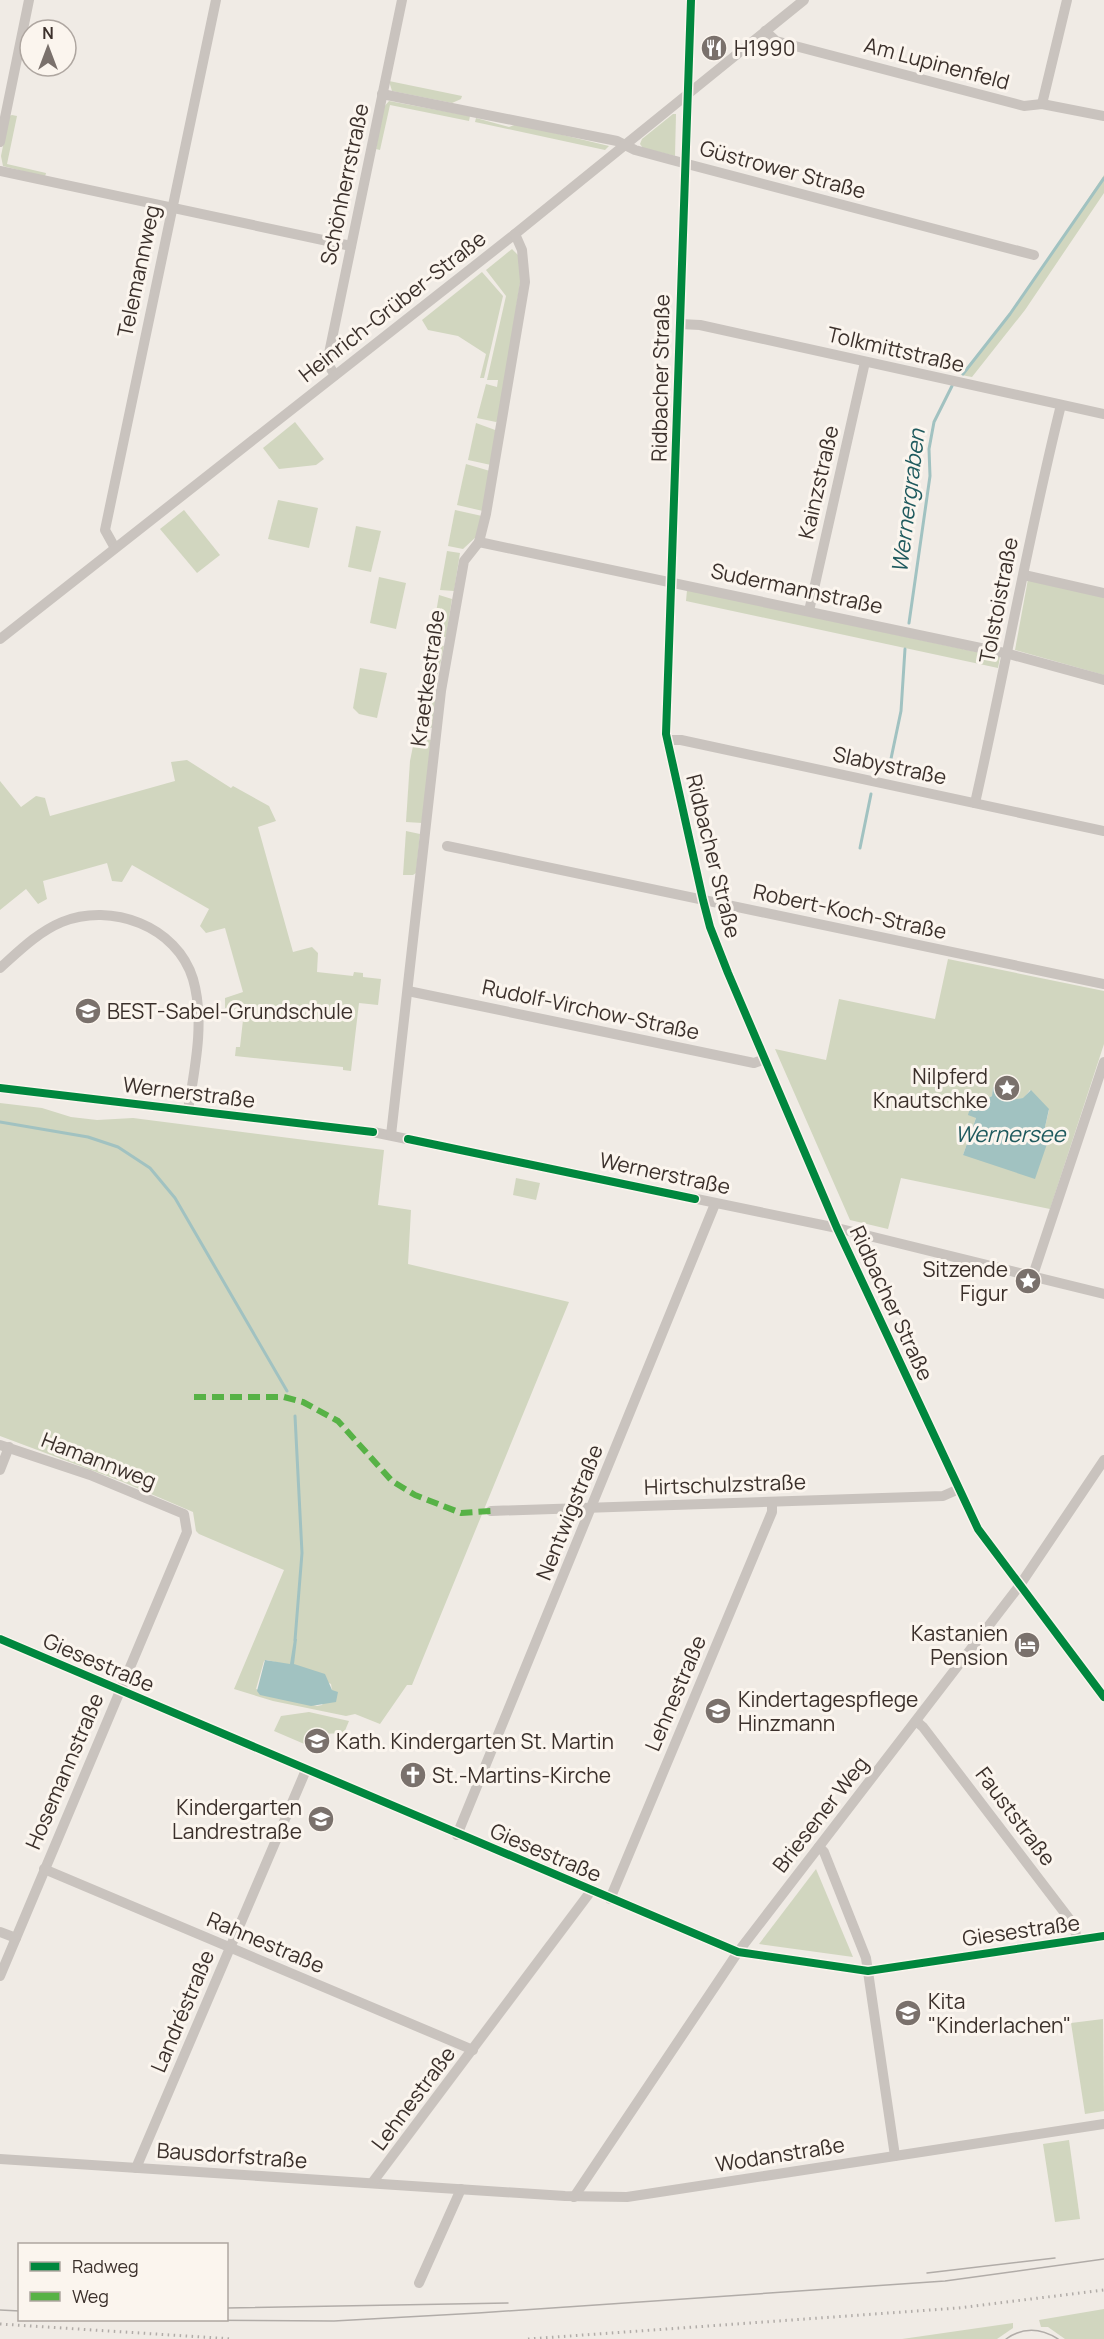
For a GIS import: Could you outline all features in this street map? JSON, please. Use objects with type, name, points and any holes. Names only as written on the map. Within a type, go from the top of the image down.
[{"type":"street","points":[[0,142],[29,0]]},
{"type":"street","name":"Telemannweg","points":[[116,548],[105,530],[216,0]]},
{"type":"street","name":"Schönherrstraße","points":[[335,375],[327,363],[402,0]]},
{"type":"street","name":"Ridbacher Straße","points":[[691,0],[686,96],[667,740],[703,900],[710,927],[837,1228],[978,1529],[1104,1697]]},
{"type":"street","name":"Heinrich-Grüber-Straße","points":[[0,639],[515,234],[804,0]]},
{"type":"street","points":[[1042,104],[1067,0]]},
{"type":"street","name":"Am Lupinenfeld","points":[[765,31],[776,41],[1023,106],[1042,104],[1104,116]]},
{"type":"street","name":"Güstrower Straße","points":[[382,94],[626,145],[635,150],[684,164],[1034,255]]},
{"type":"street","points":[[0,171],[351,246]]},
{"type":"street","name":"Kraetkestraße","points":[[391,1136],[441,691],[464,561],[479,542],[525,282],[522,250],[515,234]]},
{"type":"street","name":"Tolkmittstraße","points":[[680,324],[692,323],[1104,414]]},
{"type":"street","name":"Kainzstraße","points":[[809,611],[865,362]]},
{"type":"street","name":"Tolstoistraße","points":[[975,803],[1009,654],[1036,504],[1061,405]]},
{"type":"street","name":"Sudermannstraße","points":[[479,542],[1009,654],[1104,680]]},
{"type":"street","points":[[1024,575],[1104,593]]},
{"type":"street","name":"Slabystraße","points":[[667,740],[681,741],[1104,831]]},
{"type":"street","name":"Robert-Koch-Straße","points":[[447,846],[1104,984]]},
{"type":"street","points":[[0,968],[45,932],[63,922],[92,915],[117,915],[144,925],[165,937],[181,956],[192,977],[198,1003],[199,1028],[188,1110]]},
{"type":"street","name":"Rudolf-Virchow-Straße","points":[[408,991],[754,1063],[765,1059]]},
{"type":"street","points":[[1033,1275],[1104,1062]]},
{"type":"street","name":"Wernerstraße","points":[[0,1088],[391,1136],[837,1228],[1104,1294]]},
{"type":"street","name":"Nentwigstraße","points":[[458,1835],[715,1204]]},
{"type":"street","points":[[0,1470],[5,1446]]},
{"type":"street","name":"Hamannweg","points":[[5,1446],[90,1475],[184,1514]]},
{"type":"street","name":"Briesener Weg","points":[[574,2197],[738,1952],[1020,1585],[1104,1460]]},
{"type":"street","name":"Hirtschulzstraße","points":[[491,1511],[943,1496],[959,1489]]},
{"type":"street","name":"Lehnestraße","points":[[610,1899],[772,1512],[772,1502]]},
{"type":"street","name":"Hosemannstraße","points":[[0,1976],[187,1532],[184,1514]]},
{"type":"street","name":"Giesestraße","points":[[0,1639],[738,1952],[868,1971],[1104,1936]]},
{"type":"street","name":"Fauststraße","points":[[916,1721],[923,1727],[1074,1925],[1077,1940]]},
{"type":"street","name":"Landréstraße","points":[[136,2168],[306,1770]]},
{"type":"street","points":[[819,1847],[824,1852],[866,1958],[895,2156]]},
{"type":"street","name":"Rahnestraße","points":[[45,1869],[473,2050]]},
{"type":"street","name":"Lehnestraße","points":[[372,2183],[591,1891]]},
{"type":"street","points":[[0,1932],[16,1938]]},
{"type":"street","name":"Wodanstraße","points":[[461,2189],[574,2197],[627,2197],[1104,2124]]},
{"type":"street","name":"Bausdorfstraße","points":[[0,2159],[461,2189]]},
{"type":"street","points":[[419,2283],[461,2189]]},
{"type":"green space","points":[[389,81],[462,96],[461,99],[452,103],[392,91]]},
{"type":"green space","points":[[389,101],[470,116],[469,121],[390,105],[380,150],[376,149],[383,108]]},
{"type":"green space","points":[[676,114],[675,156],[643,148],[640,144],[642,139]]},
{"type":"green space","points":[[9,116],[17,116],[7,164],[46,173],[45,177],[3,166],[1,156]]},
{"type":"green space","points":[[476,118],[509,127],[517,124],[609,146],[605,150],[475,122]]},
{"type":"green space","points":[[1104,175],[1104,193],[1025,310],[972,377],[961,375],[1022,298]]},
{"type":"green space","points":[[512,249],[518,255],[522,270],[499,420],[496,422],[477,418],[486,384],[497,387],[498,380],[487,380],[506,296],[486,270]]},
{"type":"green space","points":[[482,272],[503,296],[484,378],[480,378],[486,354],[458,336],[428,330],[422,320]]},
{"type":"green space","points":[[295,422],[324,459],[316,465],[279,469],[263,448]]},
{"type":"green space","points":[[476,423],[498,431],[491,465],[468,460]]},
{"type":"green space","points":[[466,464],[490,471],[483,511],[457,505]]},
{"type":"green space","points":[[278,500],[318,508],[309,548],[268,539]]},
{"type":"green space","points":[[184,510],[220,555],[197,573],[160,529]]},
{"type":"green space","points":[[455,510],[482,516],[477,536],[463,549],[448,546]]},
{"type":"green space","points":[[356,526],[381,531],[371,572],[348,567]]},
{"type":"green space","points":[[447,551],[460,553],[454,591],[440,590]]},
{"type":"green space","points":[[379,577],[406,583],[396,629],[370,623]]},
{"type":"green space","points":[[1028,579],[1104,597],[1104,675],[1015,650]]},
{"type":"green space","points":[[687,590],[1000,657],[998,668],[686,601]]},
{"type":"green space","points":[[439,595],[452,599],[446,637],[432,636]]},
{"type":"green space","points":[[431,642],[444,646],[438,674],[426,670]]},
{"type":"green space","points":[[360,668],[387,673],[377,718],[359,714],[353,708]]},
{"type":"green space","points":[[422,690],[436,694],[433,728],[417,726]]},
{"type":"green space","points":[[415,736],[431,740],[422,823],[406,822],[410,761]]},
{"type":"green space","points":[[187,760],[231,788],[233,786],[269,806],[276,821],[258,827],[293,952],[312,947],[318,953],[317,972],[353,976],[354,972],[363,973],[363,977],[381,979],[378,1005],[359,1003],[351,1071],[343,1070],[343,1067],[235,1056],[236,1047],[240,1047],[244,1011],[225,1008],[225,998],[243,992],[225,928],[206,933],[200,926],[209,909],[132,865],[122,882],[112,881],[107,863],[43,881],[47,899],[38,904],[26,889],[0,910],[0,781],[21,807],[36,796],[45,798],[50,816],[175,781],[171,762]]},
{"type":"green space","points":[[406,831],[420,834],[416,873],[413,875],[403,875]]},
{"type":"green space","points":[[948,959],[1104,991],[1104,1044],[1050,1209],[901,1178],[888,1229],[850,1220],[775,1049],[826,1060],[839,999],[935,1019]],"holes":[[[993,1087],[1009,1100],[1024,1098],[1030,1090],[1049,1110],[1045,1127],[1047,1144],[963,1155],[976,1118],[973,1101],[979,1103],[992,1096]]]},
{"type":"green space","points":[[0,1103],[42,1108],[71,1117],[97,1120],[133,1118],[384,1150],[378,1205],[411,1210],[408,1264],[569,1302],[412,1685],[407,1685],[380,1724],[355,1714],[346,1716],[273,1701],[234,1689],[284,1570],[199,1534],[196,1531],[193,1512],[123,1482],[0,1436]],"holes":[[[264,1661],[292,1666],[331,1684],[332,1690],[322,1705],[317,1706],[256,1689]]]},
{"type":"green space","points":[[516,1178],[540,1183],[536,1200],[513,1195]]},
{"type":"green space","points":[[309,1712],[349,1721],[344,1733],[321,1734],[316,1749],[274,1731],[281,1716]]},
{"type":"green space","points":[[816,1869],[853,1957],[759,1944]]},
{"type":"green space","points":[[1103,2019],[1104,2111],[1085,2114],[1071,2023]]},
{"type":"green space","points":[[1069,2140],[1080,2219],[1055,2222],[1043,2144]]},
{"type":"green space","points":[[1104,2309],[1104,2339],[1065,2339],[1048,2327],[1041,2327],[1039,2320]]},
{"type":"green space","points":[[1013,2323],[1013,2328],[997,2339],[902,2339]]},
{"type":"water","name":"Wernersee","points":[[993,1087],[1004,1091],[1010,1100],[1023,1098],[1031,1090],[1049,1109],[1045,1127],[1047,1144],[1035,1179],[963,1155],[976,1118],[968,1115],[972,1101],[979,1103],[992,1096]]},
{"type":"water","points":[[294,1639],[297,1639],[294,1664],[325,1674],[332,1690],[338,1692],[336,1702],[311,1706],[260,1695],[257,1691],[265,1660],[290,1664]]},
{"type":"waterway","name":"Wernergraben","points":[[963,374],[1010,314],[1104,178]]},
{"type":"waterway","name":"Wernergraben","points":[[909,623],[930,476],[929,449],[934,422],[952,386]]},
{"type":"waterway","name":"Wernergraben","points":[[888,773],[901,711],[905,649]]},
{"type":"waterway","name":"Wernergraben","points":[[860,848],[871,794]]},
{"type":"waterway","points":[[0,1122],[88,1137],[118,1147],[150,1168],[175,1198],[287,1391]]},
{"type":"waterway","points":[[295,1416],[302,1553],[295,1640]]},
{"type":"tram line","points":[[927,2273],[1055,2258]]},
{"type":"tram line","points":[[228,2320],[334,2321],[945,2281],[1104,2259]]},
{"type":"tram line","points":[[228,2308],[508,2303]]},
{"type":"tram line","points":[[0,2310],[18,2311]]},
{"type":"tram line","points":[[1006,2339],[1019,2332],[1032,2330],[1052,2335],[1058,2339]]},
{"type":"railway","points":[[528,2339],[958,2308],[1104,2290]]},
{"type":"railway","points":[[0,2324],[233,2339]]},
{"type":"marked path","points":[[194,1397],[284,1397],[303,1402],[338,1421],[392,1481],[415,1495],[461,1513],[491,1511]]},
{"type":"cycle path","points":[[691,0],[666,734],[703,900],[710,927],[728,973],[837,1228],[978,1529],[1104,1697]]},
{"type":"cycle path","points":[[0,1088],[373,1132]]},
{"type":"cycle path","points":[[408,1139],[695,1199]]},
{"type":"cycle path","points":[[0,1639],[738,1952],[868,1971],[1104,1936]]},
{"type":"place","name":"H1990","points":[[714,48]]},
{"type":"place","name":"BEST-Sabel-Grundschule","points":[[88,1011]]},
{"type":"place","name":"Nilpferd Knautschke","points":[[1007,1088]]},
{"type":"place","name":"Sitzende Figur","points":[[1028,1281]]},
{"type":"place","name":"Kastanien Pension","points":[[1027,1645]]},
{"type":"place","name":"Kindertagespflege Hinzmann","points":[[718,1711]]},
{"type":"place","name":"Kath. Kindergarten St. Martin","points":[[317,1741]]},
{"type":"place","name":"St.-Martins-Kirche","points":[[413,1775]]},
{"type":"place","name":"Kindergarten Landrestraße","points":[[321,1819]]},
{"type":"place","name":"Kita \"Kinderlachen\"","points":[[908,2013]]}]
